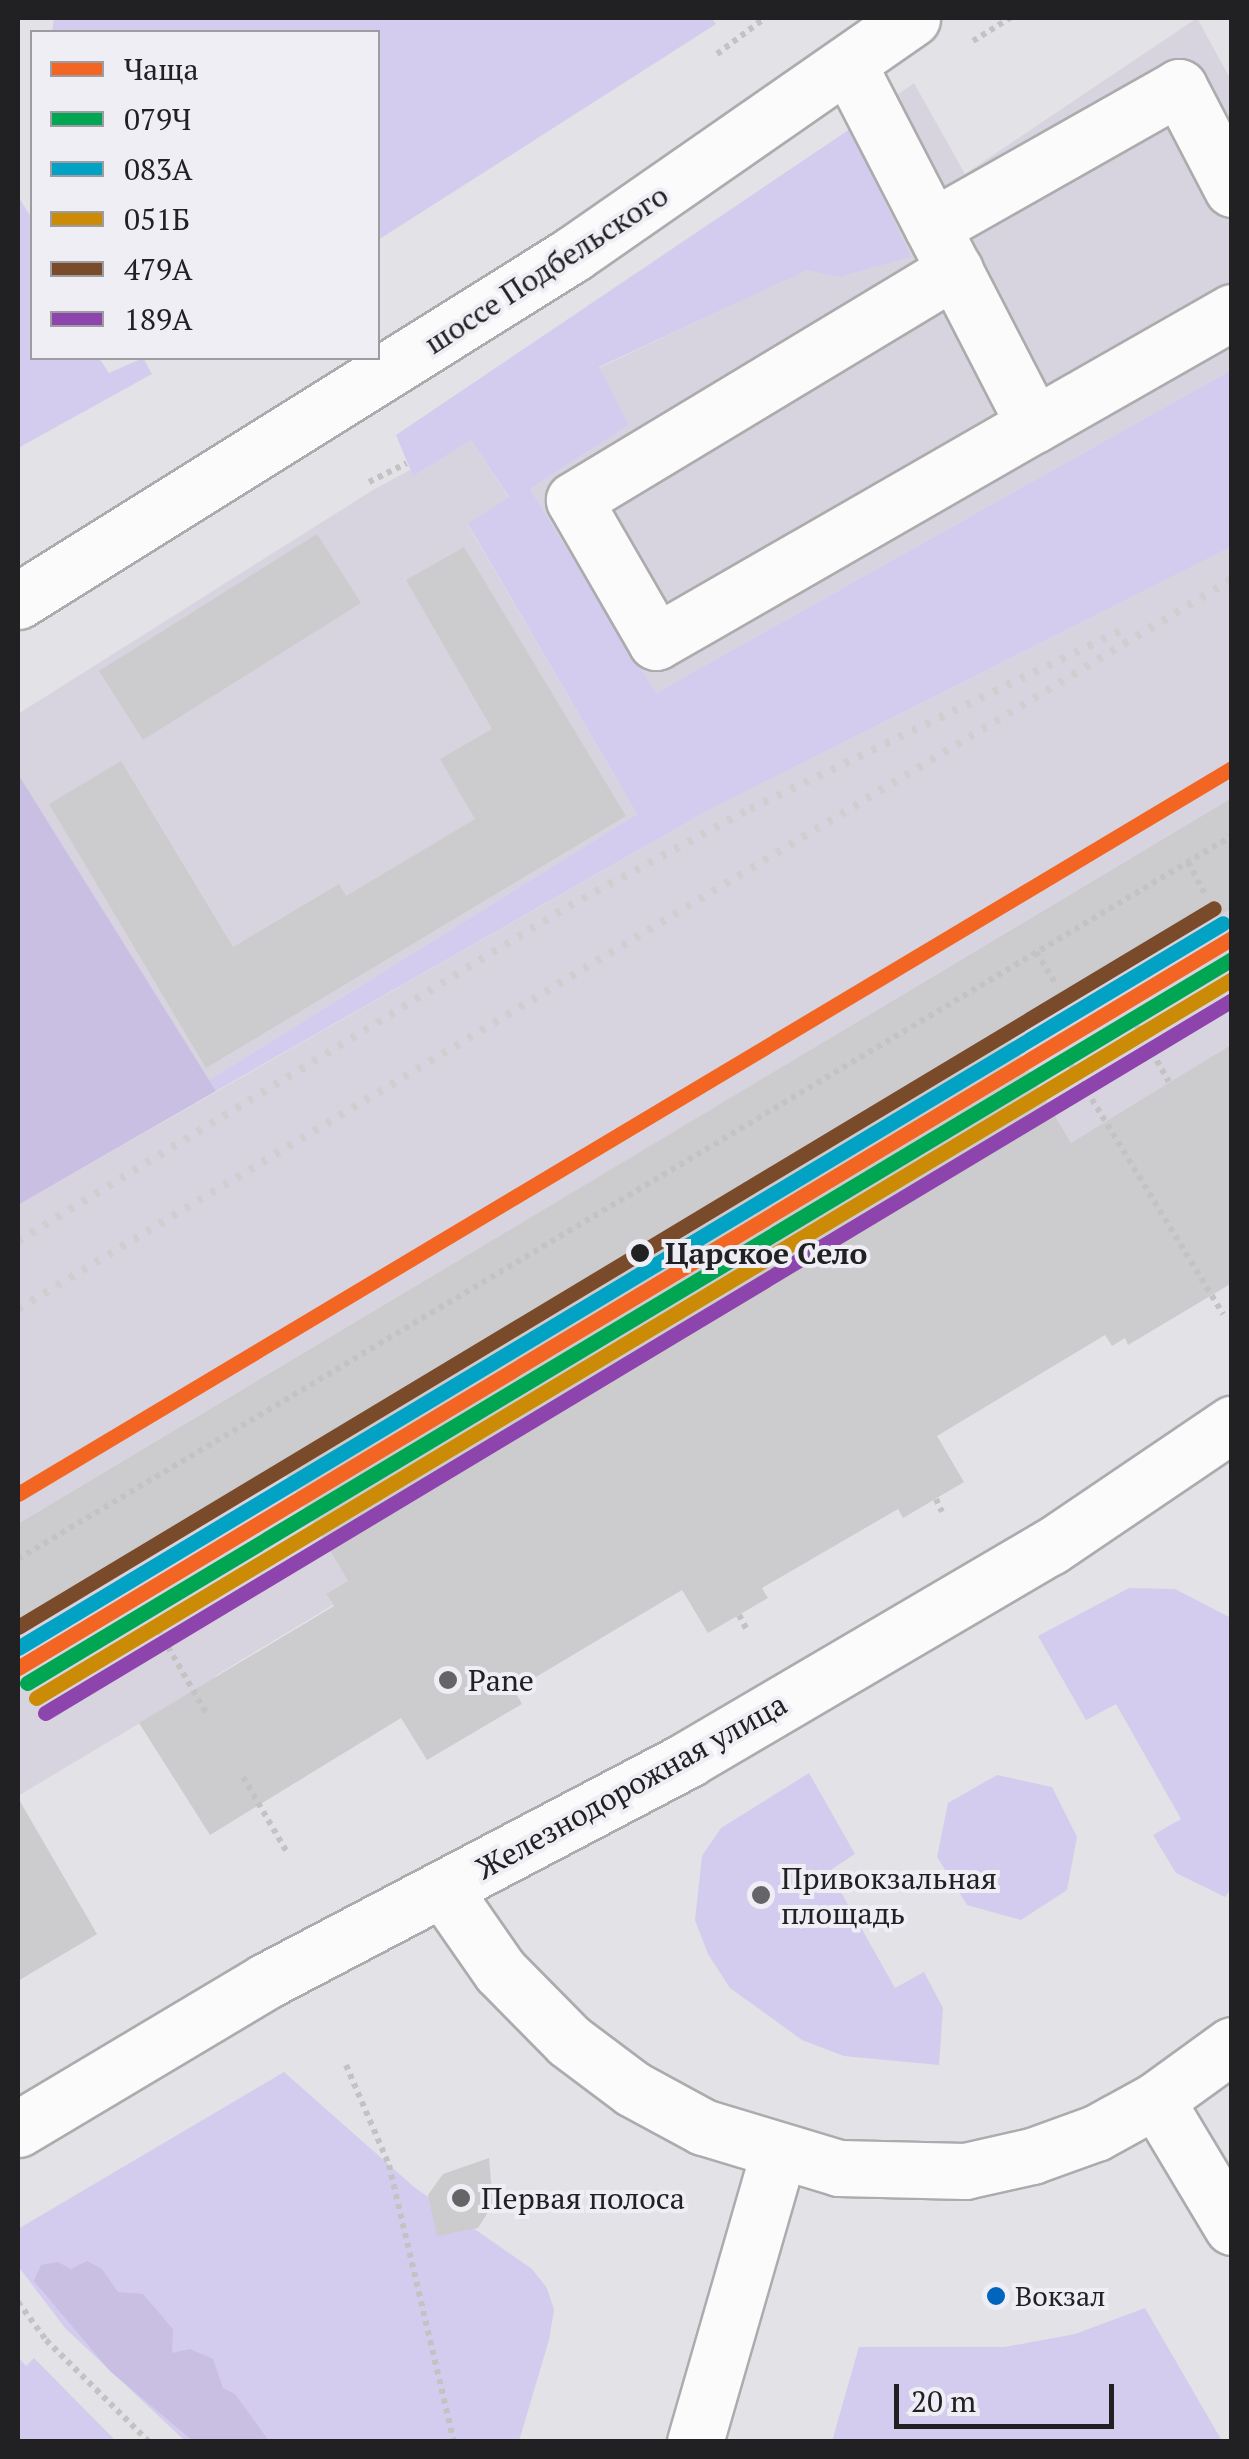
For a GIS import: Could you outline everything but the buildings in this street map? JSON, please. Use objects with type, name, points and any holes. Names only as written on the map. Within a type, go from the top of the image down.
[{"type":"street","name":"шоссе Подбельского","points":[[18,600],[321,416],[778,114],[912,18]]},
{"type":"street","points":[[848,64],[1034,425]]},
{"type":"street","points":[[1232,190],[1180,87],[574,500],[656,642],[1232,312]]},
{"type":"street","name":"Железнодорожная улица","points":[[18,2129],[266,1981],[688,1759],[1032,1557],[1232,1424]]},
{"type":"street","points":[[443,1889],[500,1971],[569,2041],[651,2098],[778,2154],[854,2170],[965,2170],[1096,2133],[1156,2100],[1232,2044]]},
{"type":"street","points":[[1156,2100],[1232,2227]]},
{"type":"street","points":[[695,2442],[778,2154]]},
{"type":"path","points":[[717,54],[765,18]]},
{"type":"path","points":[[982,18],[991,30]]},
{"type":"path","points":[[369,482],[407,463]]},
{"type":"path","points":[[18,1560],[1232,836]]},
{"type":"path","points":[[1188,862],[1206,896]]},
{"type":"path","points":[[1036,952],[1057,986]]},
{"type":"path","points":[[1137,1026],[1170,1082]]},
{"type":"path","points":[[1071,1065],[1222,1314]]},
{"type":"path","points":[[936,1499],[942,1512]]},
{"type":"path","points":[[739,1615],[746,1628]]},
{"type":"path","points":[[153,1622],[208,1716]]},
{"type":"path","points":[[243,1776],[288,1854]]},
{"type":"path","points":[[346,2066],[390,2164],[454,2442]]},
{"type":"path","points":[[18,2302],[46,2340],[149,2442]]},
{"type":"shaded area","points":[[54,18],[711,18],[716,24],[380,239],[380,30],[52,30]]},
{"type":"shaded area","points":[[1197,18],[1231,80],[1231,370],[656,693],[530,489],[629,425],[599,368],[807,269],[838,277],[871,167],[850,129],[914,83],[965,174]]},
{"type":"shaded area","points":[[850,129],[911,257],[838,277],[807,270],[599,367],[629,425],[530,489],[656,693],[1231,370],[1231,547],[709,810],[216,1091],[209,1080],[637,814],[468,524],[509,497],[471,440],[413,476],[396,435]]},
{"type":"shaded area","points":[[18,196],[30,216],[30,360],[100,360],[109,373],[144,360],[152,374],[18,448]]},
{"type":"shaded area","points":[[471,440],[509,498],[468,525],[637,814],[209,1080],[18,774],[18,714],[373,490],[410,470],[414,475]]},
{"type":"shaded area","points":[[1231,547],[1231,1053],[1226,1047],[1073,1146],[1036,1082],[311,1517],[348,1581],[326,1594],[333,1605],[215,1676],[230,1702],[170,1705],[18,1796],[18,1205],[709,810]]},
{"type":"shaded area","points":[[18,774],[216,1091],[18,1205]]},
{"type":"shaded area","points":[[1129,1588],[1175,1589],[1231,1618],[1232,1887],[1225,1897],[1176,1873],[1153,1835],[1181,1819],[1116,1704],[1086,1720],[1038,1636]]},
{"type":"shaded area","points":[[809,1773],[855,1854],[829,1871],[895,1988],[924,1972],[943,2008],[939,2065],[844,2056],[802,2040],[730,1988],[708,1954],[695,1920],[702,1856],[721,1828]]},
{"type":"shaded area","points":[[997,1775],[1052,1787],[1077,1837],[1067,1890],[1021,1920],[967,1905],[937,1857],[948,1803]]},
{"type":"shaded area","points":[[284,2072],[414,2187],[532,2269],[547,2288],[554,2310],[549,2340],[519,2441],[185,2441],[65,2328],[18,2266],[18,2229]]},
{"type":"shaded area","points":[[87,2261],[102,2269],[118,2292],[143,2294],[173,2329],[172,2353],[190,2349],[213,2359],[223,2388],[235,2394],[269,2441],[193,2441],[110,2371],[34,2281],[41,2265],[58,2262],[71,2269]]},
{"type":"shaded area","points":[[1145,2308],[1222,2441],[832,2441],[859,2347],[1005,2347],[1075,2334]]},
{"type":"shaded area","points":[[18,2357],[26,2366],[34,2358],[116,2441],[18,2441]]},
{"type":"railway","points":[[18,1309],[1232,579]]},
{"type":"railway","points":[[18,1241],[569,906],[750,809],[1124,629]]},
{"type":"transit line","name":"Чаща","points":[[18,1494],[1232,768]]},
{"type":"transit line","name":"479А","points":[[18,1627],[1214,908]]},
{"type":"transit line","name":"083А","points":[[18,1648],[1223,923]]},
{"type":"transit line","name":"Чаща","points":[[18,1668],[1232,938]]},
{"type":"transit line","name":"079Ч","points":[[27,1683],[1232,959]]},
{"type":"transit line","name":"051Б","points":[[36,1698],[1232,979]]},
{"type":"transit line","name":"189А","points":[[45,1713],[1232,1000]]},
{"type":"place","name":"Царское Село","points":[[640,1253]]},
{"type":"place","name":"Pane","points":[[448,1680]]},
{"type":"place","name":"Привокзальная площадь","points":[[761,1895]]},
{"type":"place","name":"Первая полоса","points":[[461,2198]]},
{"type":"place","name":"Вокзал","points":[[996,2296]]}]
